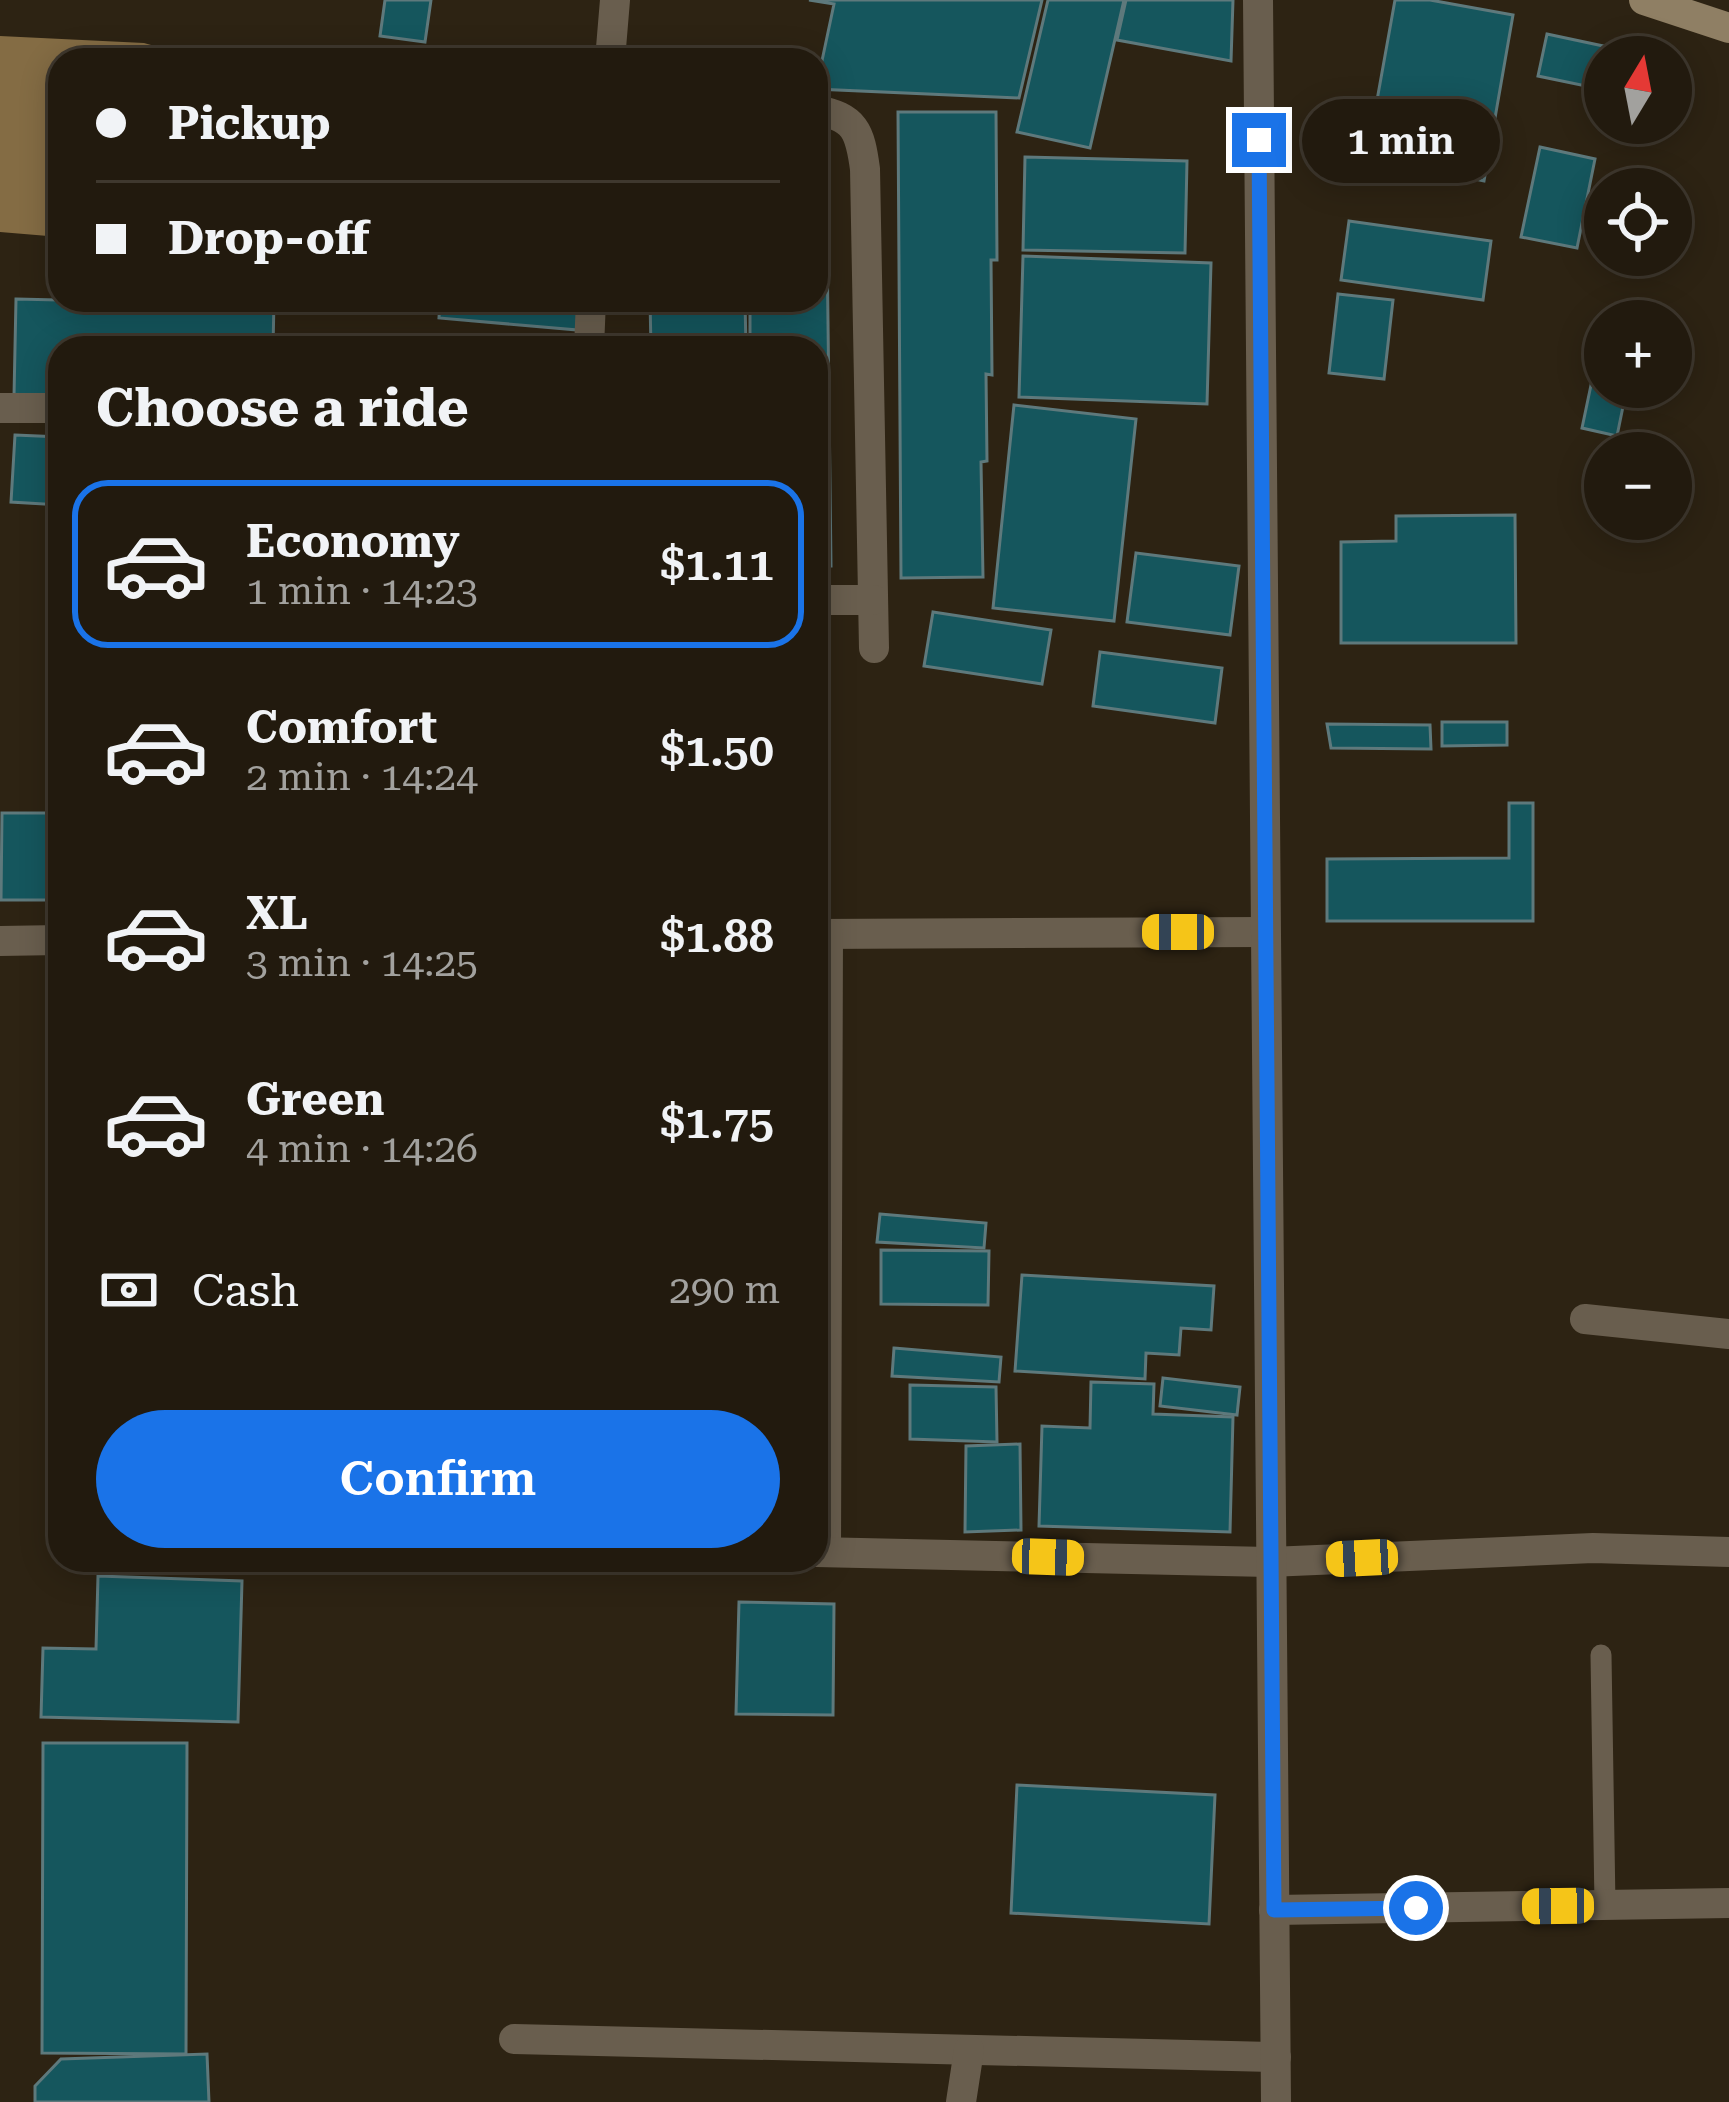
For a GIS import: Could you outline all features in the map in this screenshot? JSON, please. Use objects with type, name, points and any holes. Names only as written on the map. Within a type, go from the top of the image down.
[{"type":"main road","points":[[1644,0],[1725,18]]},
{"type":"street","points":[[611,48],[615,0]]},
{"type":"street","points":[[1258,0],[1276,2102]]},
{"type":"street","points":[[828,112],[842,115],[861,138],[865,169],[874,648]]},
{"type":"street","points":[[0,408],[48,408]]},
{"type":"street","points":[[828,600],[873,600]]},
{"type":"street","points":[[828,934],[1265,932]]},
{"type":"street","points":[[0,940],[48,940]]},
{"type":"street","points":[[1585,1319],[1729,1334]]},
{"type":"street","points":[[828,1551],[1269,1562],[1593,1548],[1729,1552]]},
{"type":"street","points":[[1274,1910],[1729,1903]]},
{"type":"street","points":[[514,2039],[1276,2057]]},
{"type":"street","points":[[961,2102],[969,2050]]},
{"type":"lane","points":[[1601,1655],[1605,1905]]},
{"type":"shaded area","points":[[0,36],[144,43],[162,48],[48,48],[48,236],[0,232]]},
{"type":"building","points":[[385,0],[431,0],[425,42],[380,36]]},
{"type":"building","points":[[809,0],[1042,0],[1019,98],[828,90],[825,48],[834,4]]},
{"type":"building","points":[[1048,0],[1124,0],[1090,148],[1017,132]]},
{"type":"building","points":[[1126,0],[1233,0],[1231,61],[1117,40]]},
{"type":"building","points":[[1395,0],[1430,0],[1513,15],[1484,181],[1367,156]]},
{"type":"building","points":[[1547,34],[1584,42],[1584,86],[1538,76]]},
{"type":"building","points":[[898,112],[996,112],[997,260],[991,260],[992,375],[986,374],[987,461],[981,462],[983,577],[901,578]]},
{"type":"building","points":[[1540,147],[1595,159],[1593,168],[1584,168],[1584,213],[1577,248],[1521,237]]},
{"type":"building","points":[[1025,157],[1187,161],[1185,253],[1023,250]]},
{"type":"building","points":[[1349,221],[1491,241],[1483,300],[1341,280]]},
{"type":"building","points":[[1023,256],[1211,263],[1207,404],[1019,397]]},
{"type":"building","points":[[1338,294],[1393,300],[1384,379],[1329,373]]},
{"type":"building","points":[[16,299],[48,300],[48,312],[274,312],[273,336],[48,336],[48,397],[14,396]]},
{"type":"building","points":[[439,312],[579,312],[578,330],[439,318]]},
{"type":"building","points":[[650,312],[745,312],[746,336],[651,336]]},
{"type":"building","points":[[750,312],[828,312],[831,566],[828,336],[750,336]]},
{"type":"building","points":[[1014,405],[1136,419],[1114,621],[993,608]]},
{"type":"building","points":[[1586,408],[1623,408],[1618,432],[1582,428]]},
{"type":"building","points":[[15,435],[48,436],[48,504],[11,502]]},
{"type":"building","points":[[1515,515],[1516,643],[1341,643],[1341,542],[1396,541],[1396,516]]},
{"type":"building","points":[[1136,553],[1239,566],[1230,635],[1127,622]]},
{"type":"building","points":[[933,612],[1051,630],[1042,684],[924,666]]},
{"type":"building","points":[[1100,652],[1222,668],[1215,723],[1093,706]]},
{"type":"building","points":[[1442,722],[1507,722],[1507,745],[1442,746]]},
{"type":"building","points":[[1327,724],[1430,725],[1431,749],[1331,748]]},
{"type":"building","points":[[1509,803],[1533,803],[1533,921],[1327,921],[1327,859],[1509,858]]},
{"type":"building","points":[[2,813],[48,813],[48,900],[1,900]]},
{"type":"building","points":[[880,1214],[986,1223],[984,1248],[877,1242]]},
{"type":"building","points":[[881,1250],[989,1251],[988,1305],[881,1304]]},
{"type":"building","points":[[1022,1275],[1214,1286],[1211,1330],[1181,1328],[1179,1355],[1146,1353],[1145,1379],[1015,1371]]},
{"type":"building","points":[[894,1348],[1001,1357],[999,1382],[892,1376]]},
{"type":"building","points":[[1163,1378],[1240,1387],[1237,1415],[1160,1406]]},
{"type":"building","points":[[1091,1382],[1154,1384],[1153,1414],[1233,1417],[1230,1532],[1039,1526],[1042,1426],[1090,1428]]},
{"type":"building","points":[[910,1385],[996,1387],[997,1442],[910,1439]]},
{"type":"building","points":[[1020,1444],[1021,1530],[965,1532],[966,1446]]},
{"type":"building","points":[[98,1576],[242,1581],[238,1722],[41,1717],[43,1648],[96,1649]]},
{"type":"building","points":[[739,1602],[834,1604],[833,1715],[736,1714]]},
{"type":"building","points":[[43,1743],[187,1743],[186,2054],[42,2053]]},
{"type":"building","points":[[1017,1785],[1215,1795],[1209,1924],[1011,1913]]},
{"type":"building","points":[[207,2054],[209,2102],[35,2102],[35,2086],[61,2059]]},
{"type":"route","points":[[1259,140],[1274,1910],[1416,1908]]}]
